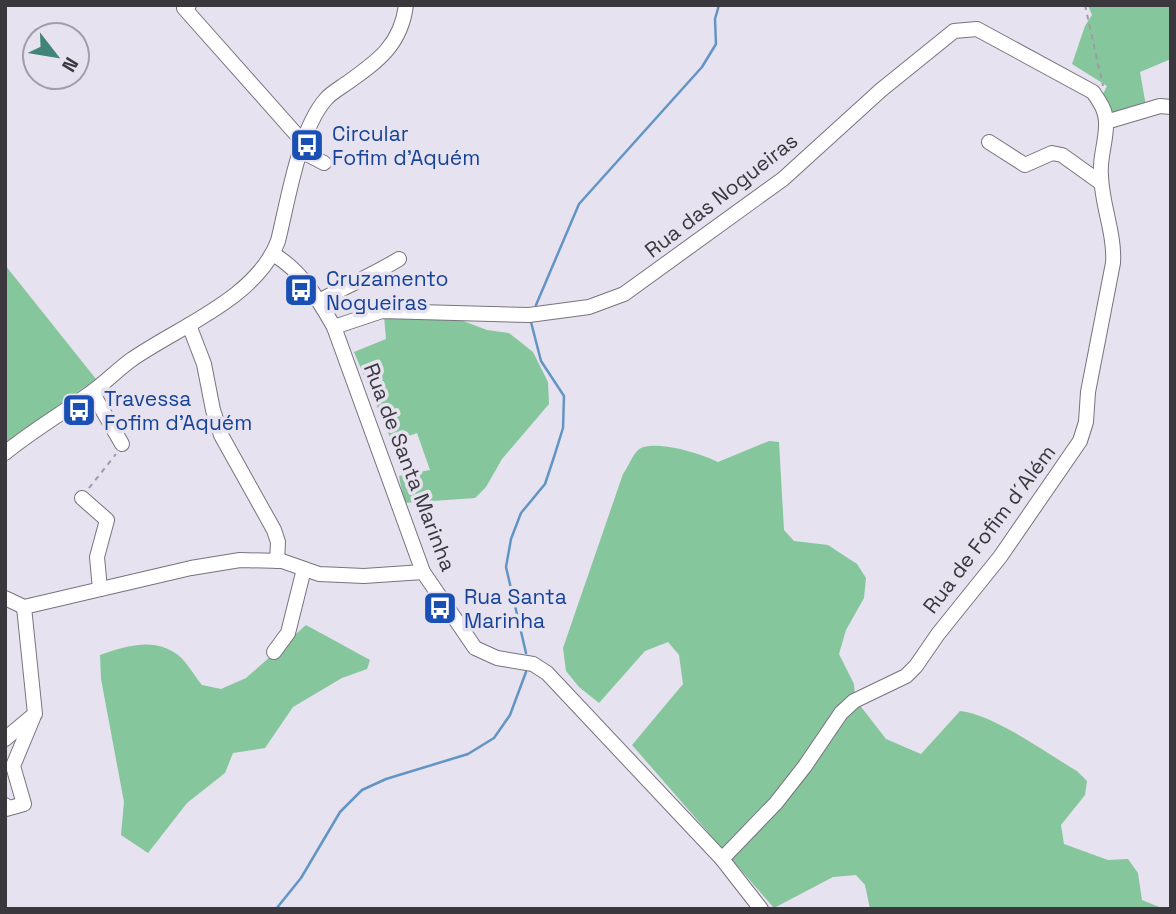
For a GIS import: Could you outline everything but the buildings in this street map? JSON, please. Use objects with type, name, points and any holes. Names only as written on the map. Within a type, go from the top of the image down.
[{"type":"street","points":[[189,5],[184,8],[302,147],[324,163]]},
{"type":"street","points":[[5,453],[92,392],[131,360],[229,299],[258,274],[273,254],[311,122],[326,99],[375,63],[394,44],[404,19],[406,5]]},
{"type":"street","name":"Rua das Nogueiras","points":[[334,327],[382,311],[528,315],[589,307],[624,294],[783,179],[881,90],[954,31],[977,29],[1093,92],[1103,108],[1106,122]]},
{"type":"street","points":[[1106,122],[1160,106],[1171,107]]},
{"type":"street","name":"Rua de Fofim d´Além","points":[[722,859],[776,803],[841,713],[854,701],[906,676],[916,666],[938,634],[1000,557],[1080,441],[1086,422],[1088,392],[1113,263],[1114,248],[1101,183],[1106,122]]},
{"type":"street","points":[[989,142],[1025,165],[1052,153],[1062,155],[1101,183]]},
{"type":"street","name":"Rua de Santa Marinha","points":[[273,254],[295,270],[319,301],[334,327],[423,572],[475,648],[497,658],[533,664],[547,673],[722,859],[761,909]]},
{"type":"street","points":[[319,301],[352,283],[368,278],[399,259]]},
{"type":"street","points":[[189,325],[204,364],[216,422],[233,459],[274,530],[278,542],[277,561]]},
{"type":"street","points":[[92,392],[122,444]]},
{"type":"street","points":[[82,498],[107,520],[97,557],[100,589]]},
{"type":"street","points":[[5,598],[24,607],[191,568],[240,560],[277,561],[319,574],[364,576],[423,572]]},
{"type":"street","points":[[274,652],[288,633],[304,569]]},
{"type":"street","points":[[5,805],[6,809],[24,804],[9,767],[35,714],[24,607]]},
{"type":"street","points":[[5,738],[35,714]]},
{"type":"path","points":[[1084,5],[1099,60],[1103,88]]},
{"type":"path","points":[[82,498],[122,444]]},
{"type":"green space","points":[[1088,5],[1171,5],[1171,59],[1140,72],[1146,106],[1116,116],[1101,98],[1107,86],[1072,64],[1085,26],[1092,15]]},
{"type":"green space","points":[[5,265],[96,379],[5,443]]},
{"type":"green space","points":[[384,316],[458,319],[487,330],[509,333],[533,352],[548,382],[549,404],[502,459],[486,487],[475,498],[404,503],[399,476],[430,470],[417,433],[392,442],[354,352],[386,339]]},
{"type":"green space","points":[[769,441],[779,442],[784,530],[794,541],[828,545],[857,564],[866,578],[864,598],[846,630],[839,654],[854,684],[855,699],[886,739],[921,754],[960,711],[989,720],[1036,745],[1077,771],[1087,781],[1085,795],[1061,825],[1064,844],[1108,860],[1128,859],[1138,873],[1142,900],[1164,909],[870,909],[865,885],[856,875],[833,877],[774,908],[632,745],[683,684],[679,655],[668,642],[645,651],[599,703],[579,687],[566,671],[563,648],[623,474],[636,452],[645,447],[666,446],[718,462]]},
{"type":"green space","points":[[306,625],[370,660],[367,669],[342,678],[293,707],[265,748],[233,753],[225,773],[187,803],[148,853],[121,835],[124,802],[101,679],[100,655],[130,646],[159,646],[178,655],[202,685],[221,689],[246,678]]},
{"type":"waterway","points":[[536,305],[579,204],[702,67],[716,44],[715,19],[719,5]]},
{"type":"waterway","points":[[526,653],[506,567],[511,539],[521,513],[545,484],[563,428],[564,396],[541,361],[531,322]]},
{"type":"waterway","points":[[276,909],[301,878],[340,812],[362,790],[386,779],[468,754],[494,738],[510,715],[526,672]]},
{"type":"place","name":"Circular Fofim d'Aquém","points":[[307,145]]},
{"type":"place","name":"Cruzamento Nogueiras","points":[[301,290]]},
{"type":"place","name":"Travessa Fofim d'Aquém","points":[[79,410]]},
{"type":"place","name":"Rua Santa Marinha","points":[[440,608]]}]
